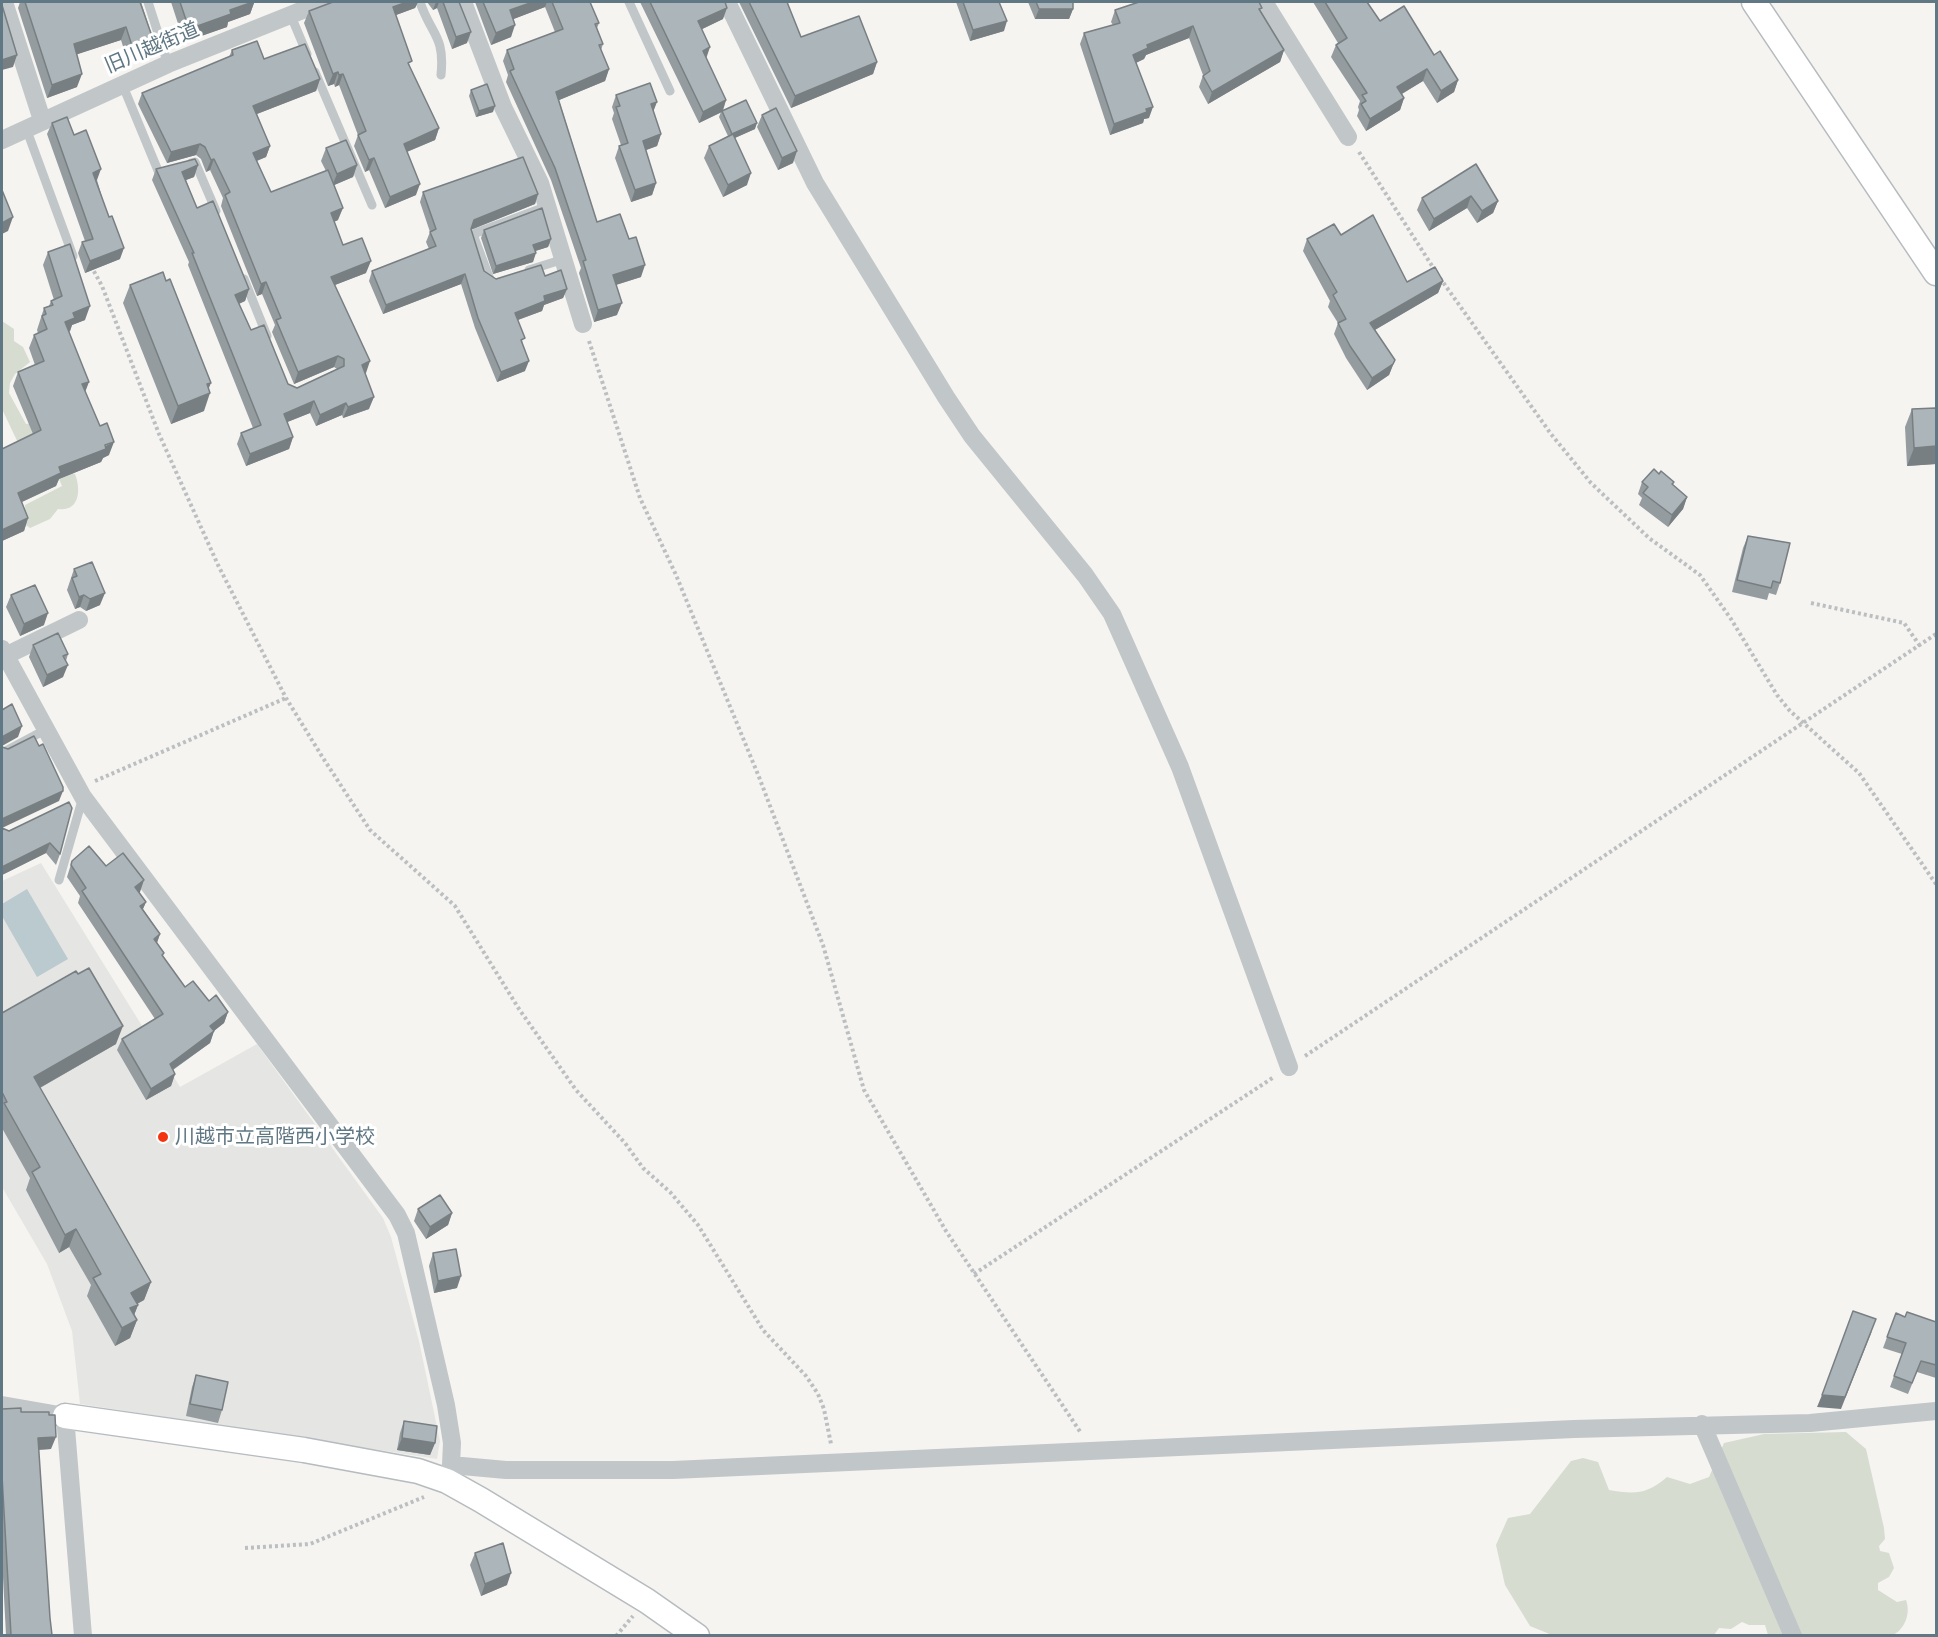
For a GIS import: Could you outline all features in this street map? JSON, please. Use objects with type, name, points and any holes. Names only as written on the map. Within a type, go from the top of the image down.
[{"type":"street","points":[[4,2],[34,124]]},
{"type":"street","name":"旧川越街道","points":[[2,140],[168,64],[291,16],[317,2]]},
{"type":"street","points":[[464,2],[503,107],[540,183],[583,324]]},
{"type":"street","points":[[727,2],[816,183],[946,397],[972,436],[1085,575],[1112,614],[1180,767],[1289,1067]]},
{"type":"street","points":[[1264,2],[1348,137]]},
{"type":"street","points":[[1754,2],[1936,273]]},
{"type":"street","points":[[79,620],[3,653],[78,796],[397,1215],[406,1233],[446,1405],[452,1443],[449,1473]]},
{"type":"street","points":[[2,1405],[449,1473],[478,1469],[559,1472],[833,1462],[1702,1424],[1810,1423],[1936,1411]]},
{"type":"street","points":[[65,1416],[83,1635]]},
{"type":"street","points":[[1702,1424],[1793,1635]]},
{"type":"street","points":[[449,1473],[697,1635]]},
{"type":"lane","points":[[148,2],[168,64]]},
{"type":"lane","points":[[420,2],[441,43],[441,75]]},
{"type":"lane","points":[[629,2],[670,92]]},
{"type":"lane","points":[[291,16],[372,205]]},
{"type":"lane","points":[[123,86],[159,174],[173,169]]},
{"type":"lane","points":[[34,124],[76,267]]},
{"type":"lane","points":[[184,165],[195,162],[218,217]]},
{"type":"lane","points":[[502,279],[491,282],[487,278],[474,237],[476,233],[548,206]]},
{"type":"lane","points":[[522,272],[564,259]]},
{"type":"lane","points":[[240,272],[272,349]]},
{"type":"lane","points":[[2,753],[45,730]]},
{"type":"lane","points":[[58,880],[78,796]]},
{"type":"path","points":[[1348,137],[1458,305],[1551,434],[1591,483],[1649,538],[1700,575],[1731,619],[1777,695],[1790,711],[1859,773],[1936,884]]},
{"type":"path","points":[[88,260],[102,286],[159,434],[193,510],[245,621],[286,698],[370,830],[455,906],[525,1018],[566,1076],[643,1168],[670,1192],[698,1225],[763,1330],[806,1376],[818,1394],[829,1429],[833,1462]]},
{"type":"path","points":[[583,324],[640,498],[676,575],[759,777],[819,934],[864,1090],[974,1274],[1092,1450]]},
{"type":"path","points":[[1811,603],[1904,623],[1920,646]]},
{"type":"path","points":[[974,1274],[1289,1067],[1936,634]]},
{"type":"path","points":[[78,796],[286,698]]},
{"type":"path","points":[[245,1548],[310,1544],[414,1502],[449,1473]]},
{"type":"shaded area","points":[[2,321],[14,329],[14,341],[23,347],[30,362],[15,374],[10,383],[9,393],[26,424],[36,423],[68,472],[75,474],[78,486],[77,498],[71,507],[58,509],[50,519],[30,528],[26,525],[25,505],[62,486],[42,438],[20,447],[2,409]]},
{"type":"shaded area","name":"川越市立高階西小学校","points":[[41,863],[180,1087],[257,1044],[383,1218],[391,1237],[419,1341],[440,1441],[437,1459],[80,1404],[72,1331],[47,1264],[2,1187],[2,881]]},
{"type":"shaded area","points":[[27,889],[68,959],[37,977],[2,916],[2,904]]},
{"type":"shaded area","points":[[1846,1432],[1866,1449],[1884,1528],[1885,1539],[1879,1546],[1880,1551],[1889,1553],[1894,1568],[1889,1577],[1878,1583],[1878,1590],[1897,1602],[1906,1600],[1908,1610],[1904,1625],[1893,1635],[1768,1635],[1765,1625],[1749,1625],[1742,1622],[1731,1629],[1719,1628],[1714,1635],[1552,1635],[1530,1626],[1505,1585],[1496,1545],[1508,1518],[1530,1514],[1571,1461],[1583,1458],[1598,1462],[1609,1490],[1640,1492],[1653,1487],[1667,1477],[1690,1484],[1709,1477],[1724,1443],[1764,1434]]},
{"type":"building","points":[[25,2],[140,2],[154,42],[133,49],[126,27],[74,44],[82,74],[52,85]]},
{"type":"building","points":[[180,2],[253,2],[230,10],[231,14],[189,29]]},
{"type":"building","points":[[333,2],[407,2],[393,7],[412,61],[408,63],[439,128],[404,144],[420,184],[390,197],[374,158],[369,160],[358,135],[366,131],[343,74],[339,75],[338,72],[333,74],[309,11]]},
{"type":"building","points":[[443,2],[459,2],[471,32],[456,37]]},
{"type":"building","points":[[483,2],[533,2],[510,10],[515,25],[496,33]]},
{"type":"building","points":[[552,2],[590,2],[599,23],[595,24],[603,44],[599,45],[609,69],[556,92],[597,222],[620,214],[629,239],[636,237],[645,265],[613,275],[622,303],[598,310],[583,261],[586,260],[555,168],[510,71],[514,69],[507,50],[563,29]]},
{"type":"building","points":[[650,2],[725,2],[727,8],[698,21],[710,47],[703,51],[726,100],[703,112]]},
{"type":"building","points":[[749,2],[787,2],[801,37],[859,16],[877,62],[795,96]]},
{"type":"building","points":[[963,2],[999,2],[1007,21],[973,30]]},
{"type":"building","points":[[1036,2],[1073,2],[1073,9],[1039,9]]},
{"type":"building","points":[[1139,2],[1259,2],[1262,8],[1259,9],[1284,50],[1212,92],[1203,76],[1210,71],[1193,26],[1147,45],[1148,48],[1133,55],[1153,107],[1146,109],[1147,112],[1114,124],[1084,33],[1120,23],[1115,10]]},
{"type":"building","points":[[1325,2],[1367,2],[1380,21],[1404,6],[1434,55],[1440,51],[1458,80],[1441,91],[1427,69],[1397,87],[1404,98],[1370,119],[1361,104],[1366,101],[1362,95],[1367,93],[1336,45],[1347,38]]},
{"type":"building","points":[[2,5],[17,55],[2,60]]},
{"type":"building","points":[[257,41],[264,59],[305,44],[320,79],[253,106],[270,146],[253,153],[271,192],[328,170],[343,208],[331,213],[343,245],[362,238],[371,261],[331,277],[370,361],[362,365],[374,397],[348,407],[346,403],[320,415],[314,401],[284,414],[293,437],[250,454],[241,433],[261,425],[192,253],[194,253],[156,169],[195,159],[198,165],[182,172],[197,208],[213,201],[249,289],[235,295],[251,330],[264,325],[288,384],[297,388],[344,366],[344,359],[338,356],[298,372],[276,320],[281,318],[266,282],[261,284],[225,195],[230,192],[214,159],[211,160],[205,147],[200,144],[171,152],[142,93],[233,55],[232,50]]},
{"type":"building","points":[[650,83],[657,102],[651,104],[661,134],[643,141],[656,183],[635,190],[619,146],[628,143],[616,107],[620,106],[616,95]]},
{"type":"building","points":[[487,84],[495,106],[479,111],[471,90]]},
{"type":"building","points":[[746,100],[757,123],[732,134],[722,111]]},
{"type":"building","points":[[776,108],[797,151],[782,158],[762,115]]},
{"type":"building","points":[[67,117],[74,135],[86,130],[101,169],[93,173],[109,217],[112,216],[124,248],[90,261],[82,242],[93,239],[52,123]]},
{"type":"building","points":[[733,134],[751,173],[728,185],[709,146]]},
{"type":"building","points":[[346,140],[357,165],[337,174],[326,148]]},
{"type":"building","points":[[523,157],[538,194],[474,220],[471,229],[484,271],[496,279],[541,265],[545,276],[561,270],[567,289],[544,296],[545,301],[515,313],[525,338],[521,340],[529,361],[501,372],[478,318],[465,274],[386,305],[372,271],[436,246],[430,232],[436,229],[423,192]]},
{"type":"building","points":[[1476,164],[1498,201],[1482,211],[1471,196],[1434,219],[1422,198]]},
{"type":"building","points":[[2,190],[13,217],[2,223]]},
{"type":"building","points":[[542,208],[551,239],[533,245],[536,253],[496,266],[484,230]]},
{"type":"building","points":[[1373,215],[1407,282],[1435,267],[1443,281],[1370,323],[1395,360],[1393,364],[1372,378],[1350,346],[1338,323],[1346,319],[1333,295],[1337,292],[1307,239],[1334,224],[1341,235]]},
{"type":"building","points":[[70,244],[90,306],[73,313],[75,318],[65,322],[89,382],[82,384],[100,426],[107,423],[114,442],[105,445],[106,449],[59,467],[61,473],[18,493],[28,518],[2,530],[2,449],[41,430],[18,372],[44,361],[34,335],[47,329],[42,316],[46,314],[44,308],[53,305],[51,301],[62,296],[48,252]]},
{"type":"building","points":[[163,272],[166,281],[170,279],[211,383],[207,384],[210,393],[178,406],[130,285]]},
{"type":"building","points":[[1936,408],[1936,446],[1914,448],[1912,409]]},
{"type":"building","points":[[1654,469],[1659,474],[1661,471],[1674,482],[1672,484],[1687,497],[1672,515],[1643,493],[1648,487],[1642,482]]},
{"type":"building","points":[[1748,536],[1790,543],[1780,583],[1773,581],[1771,588],[1737,580]]},
{"type":"building","points":[[92,562],[105,593],[90,599],[84,595],[79,597],[72,578],[77,576],[74,569]]},
{"type":"building","points":[[35,585],[48,613],[24,624],[11,595]]},
{"type":"building","points":[[58,633],[68,654],[63,656],[68,665],[47,675],[33,645]]},
{"type":"building","points":[[12,704],[22,726],[2,737],[2,710]]},
{"type":"building","points":[[34,736],[39,746],[43,744],[63,791],[2,819],[2,747],[8,749]]},
{"type":"building","points":[[69,802],[72,808],[60,854],[50,843],[2,867],[2,828],[9,831]]},
{"type":"building","points":[[89,846],[106,866],[123,853],[144,880],[135,887],[146,902],[140,906],[160,934],[154,939],[164,953],[162,955],[185,987],[193,981],[209,1001],[216,995],[228,1012],[210,1026],[214,1031],[170,1064],[175,1074],[151,1089],[122,1039],[163,1014],[82,891],[86,888],[71,865],[72,861]]},
{"type":"building","points":[[89,968],[123,1026],[34,1077],[151,1282],[131,1293],[138,1305],[130,1308],[137,1320],[122,1328],[93,1278],[101,1274],[76,1229],[65,1235],[32,1172],[40,1167],[4,1103],[7,1102],[2,1092],[2,1013],[76,971],[78,974]]},
{"type":"building","points":[[440,1195],[452,1213],[430,1227],[418,1209]]},
{"type":"building","points":[[456,1249],[461,1276],[438,1281],[433,1253]]},
{"type":"building","points":[[1853,1311],[1876,1319],[1845,1397],[1822,1395]]},
{"type":"building","points":[[1907,1312],[1936,1322],[1936,1365],[1921,1361],[1912,1383],[1894,1376],[1906,1343],[1887,1337],[1896,1313],[1905,1317]]},
{"type":"building","points":[[196,1375],[228,1382],[222,1410],[190,1404]]},
{"type":"building","points":[[21,1408],[21,1412],[49,1412],[49,1415],[55,1415],[56,1437],[38,1438],[52,1635],[11,1635],[2,1476],[2,1409]]},
{"type":"building","points":[[404,1421],[437,1426],[435,1443],[402,1438]]},
{"type":"building","points":[[503,1543],[511,1573],[485,1584],[475,1553]]},
{"type":"place","name":"川越市立高階西小学校","points":[[163,1137]]}]
